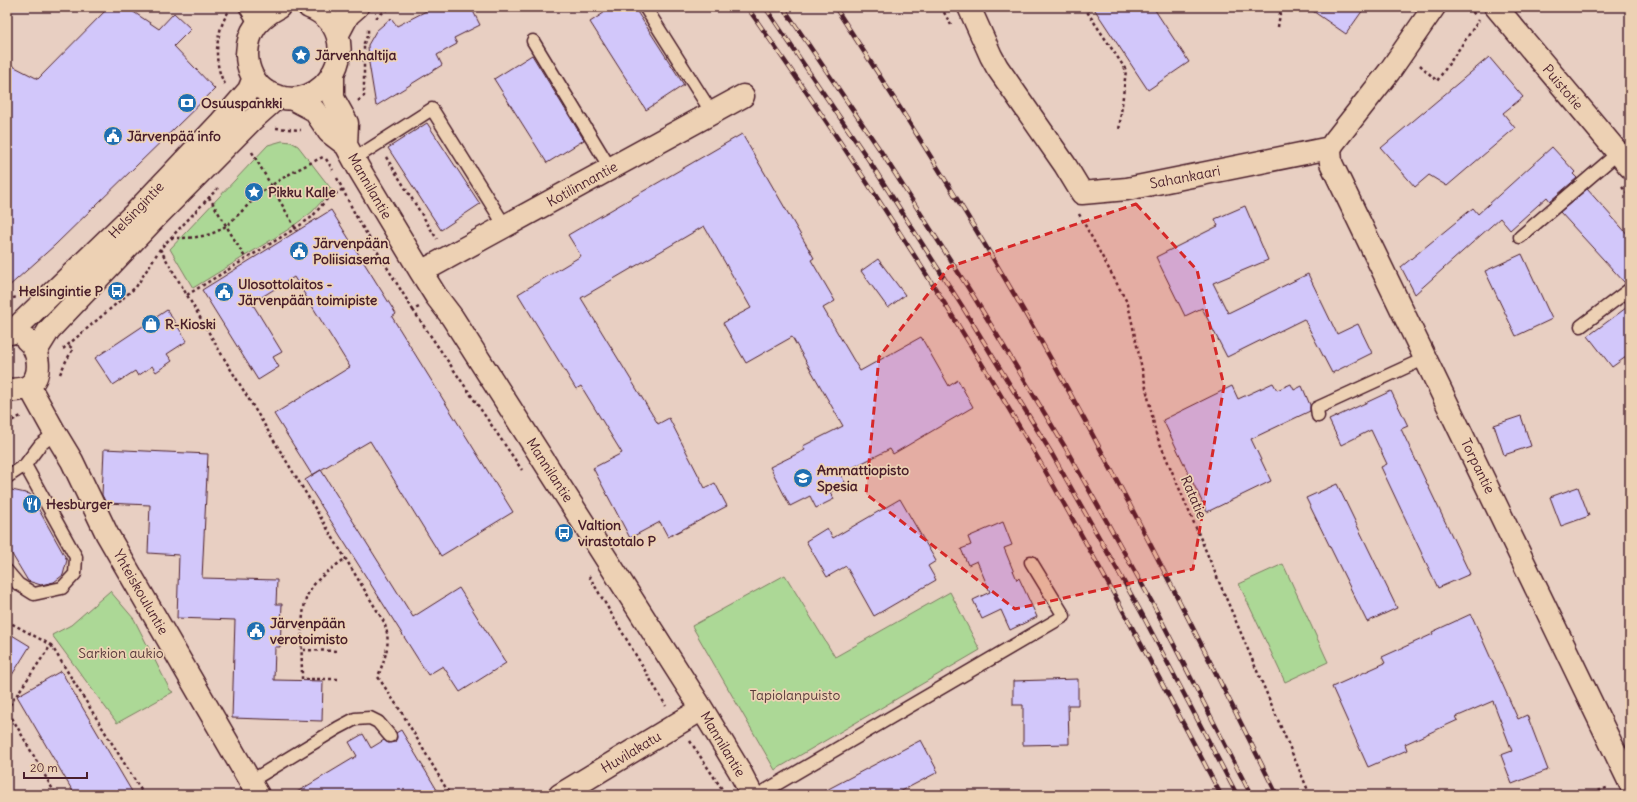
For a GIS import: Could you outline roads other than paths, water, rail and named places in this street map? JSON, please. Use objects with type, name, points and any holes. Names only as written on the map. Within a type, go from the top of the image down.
[{"type":"street","points":[[253,80],[247,60],[248,40],[255,14],[280,7]]},
{"type":"street","name":"Sahankaari","points":[[969,7],[997,66],[1066,165],[1082,193],[1127,189],[1330,148]]},
{"type":"street","points":[[1330,148],[1388,72],[1434,7]]},
{"type":"street","name":"Puistotie","points":[[1496,7],[1624,160]]},
{"type":"street","points":[[286,99],[310,95],[322,88],[333,73],[338,59],[338,34],[328,19],[314,8]]},
{"type":"street","points":[[338,34],[348,15],[366,18]]},
{"type":"street","name":"Mannilantie","points":[[333,73],[333,98],[347,122],[350,152]]},
{"type":"street","name":"Mannilantie","points":[[253,80],[263,89],[314,110],[329,132],[350,152],[436,296],[452,317],[702,709],[739,770],[752,795]]},
{"type":"street","name":"Helsingintie","points":[[9,334],[133,215],[249,90],[253,80]]},
{"type":"street","name":"Kotilinnantie","points":[[421,272],[743,96]]},
{"type":"street","name":"Helsingintie","points":[[36,351],[50,330],[158,215],[252,120],[286,99]]},
{"type":"street","name":"Torpantie","points":[[1330,148],[1331,163],[1630,783]]},
{"type":"street","points":[[7,390],[29,386],[34,379],[37,369],[36,351],[32,344],[25,339],[9,334]]},
{"type":"street","name":"Yhteiskouluntie","points":[[29,386],[72,461],[107,534],[254,788]]},
{"type":"street","name":"Huvilakatu","points":[[560,795],[702,709]]},
{"type":"lane","points":[[645,7],[712,113]]},
{"type":"lane","points":[[533,41],[610,168]]},
{"type":"lane","points":[[350,152],[378,144],[432,108],[505,226]]},
{"type":"lane","points":[[1520,237],[1624,160]]},
{"type":"lane","points":[[1582,326],[1630,288]]},
{"type":"lane","points":[[1318,416],[1317,408],[1426,358]]},
{"type":"lane","points":[[7,477],[25,466],[40,445],[55,433]]},
{"type":"lane","points":[[7,571],[18,584],[34,594],[62,588],[75,574],[76,557],[25,466]]},
{"type":"lane","points":[[758,795],[1064,616],[1031,562]]},
{"type":"lane","points":[[254,788],[338,728],[355,719],[370,718],[378,722],[390,736]]},
{"type":"railway","points":[[747,7],[862,174],[935,288],[1006,404],[1109,586],[1221,795]]},
{"type":"railway","points":[[765,7],[868,159],[962,306],[1052,454],[1141,612],[1237,795]]},
{"type":"railway","points":[[783,7],[880,150],[974,297],[1065,447],[1153,604],[1251,795]]},
{"type":"railway","points":[[835,7],[900,107],[984,243],[1041,340],[1145,533],[1277,795]]},
{"type":"place","name":"Järvenhaltija","points":[[301,55]]},
{"type":"place","name":"Osuuspankki","points":[[187,103]]},
{"type":"place","name":"Järvenpää info","points":[[113,136]]},
{"type":"place","name":"Pikku Kalle","points":[[254,192]]},
{"type":"place","name":"Järvenpään Poliisiasema","points":[[299,251]]},
{"type":"place","name":"Helsingintie P","points":[[117,291]]},
{"type":"place","name":"Ulosottolaitos - Järvenpään toimipiste","points":[[224,292]]},
{"type":"place","name":"R-Kioski","points":[[151,324]]},
{"type":"place","name":"Ammattiopisto Spesia","points":[[803,478]]},
{"type":"place","name":"Hesburger","points":[[32,504]]},
{"type":"place","name":"Valtion virastotalo P","points":[[564,533]]},
{"type":"place","name":"Järvenpään verotoimisto","points":[[256,631]]},
{"type":"park label","name":"Sarkion aukio","points":[[121,653]]},
{"type":"park label","name":"Tapiolanpuisto","points":[[795,695]]}]
